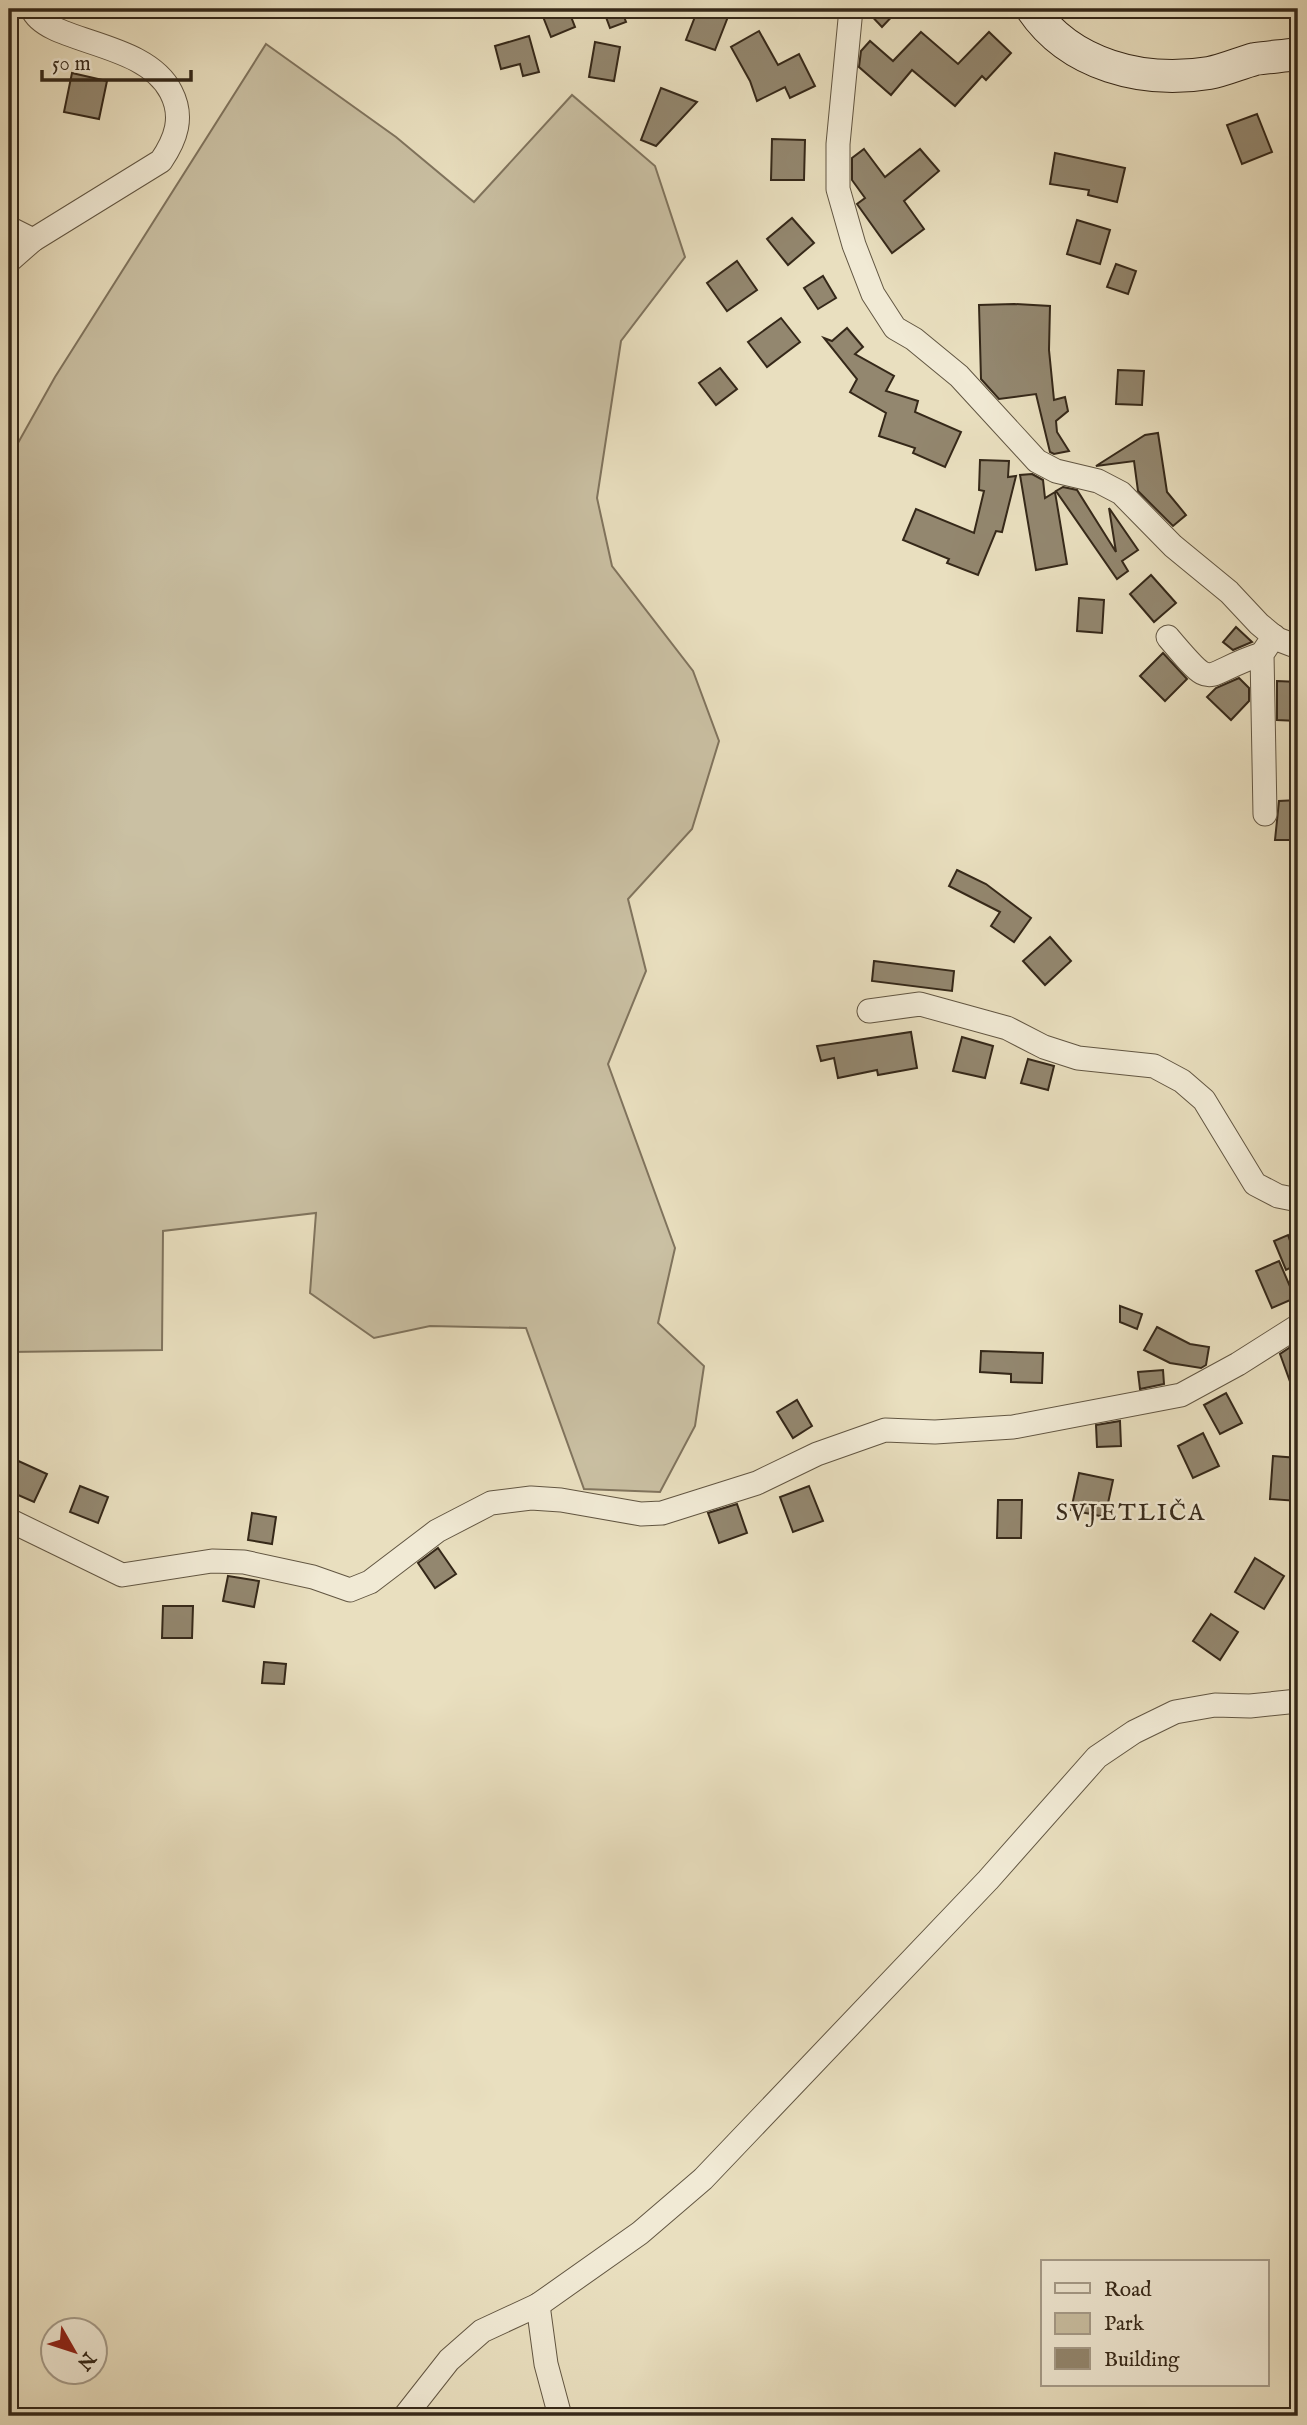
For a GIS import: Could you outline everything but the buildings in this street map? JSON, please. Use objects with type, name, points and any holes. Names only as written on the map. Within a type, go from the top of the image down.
[{"type":"main road","points":[[1032,9],[1045,27],[1070,49],[1115,69],[1164,77],[1209,73],[1256,59],[1298,54]]},
{"type":"street","points":[[9,261],[33,240],[160,161],[172,146],[179,124],[178,104],[155,69],[128,55],[61,32],[34,14],[32,9]]},
{"type":"street","points":[[851,9],[838,144],[838,189],[854,245],[873,295],[895,328],[915,339],[960,376],[1037,461],[1056,471],[1098,481],[1121,493],[1173,546],[1229,592],[1268,645],[1265,814]]},
{"type":"street","points":[[9,228],[33,240]]},
{"type":"street","points":[[1168,637],[1198,674],[1208,676],[1268,645],[1298,648]]},
{"type":"street","points":[[869,1011],[920,1004],[1007,1028],[1044,1047],[1078,1058],[1154,1066],[1182,1081],[1204,1100],[1255,1184],[1278,1196],[1298,1200]]},
{"type":"street","points":[[9,1520],[122,1575],[212,1560],[244,1562],[313,1577],[350,1590],[370,1582],[437,1531],[491,1503],[561,1500],[641,1514],[662,1513],[757,1483],[817,1454],[885,1430],[935,1432],[1013,1427],[1181,1395],[1238,1364],[1298,1326]]},
{"type":"street","points":[[405,2416],[449,2360],[482,2331],[538,2305],[640,2233],[703,2179],[989,1880],[1097,1757],[1134,1732],[1175,1712],[1215,1705],[1250,1706],[1298,1701]]},
{"type":"street","points":[[538,2305],[546,2364],[560,2416]]},
{"type":"green space","points":[[266,44],[396,137],[474,202],[572,95],[655,166],[685,257],[621,341],[597,498],[612,566],[693,671],[719,741],[692,829],[628,899],[646,971],[608,1064],[675,1248],[658,1323],[704,1366],[695,1426],[660,1492],[584,1489],[526,1328],[430,1326],[374,1338],[310,1293],[316,1213],[163,1231],[162,1350],[9,1352],[9,459],[55,377]]},
{"type":"district","name":"SVJETLIČA","points":[[1131,1512]]}]
